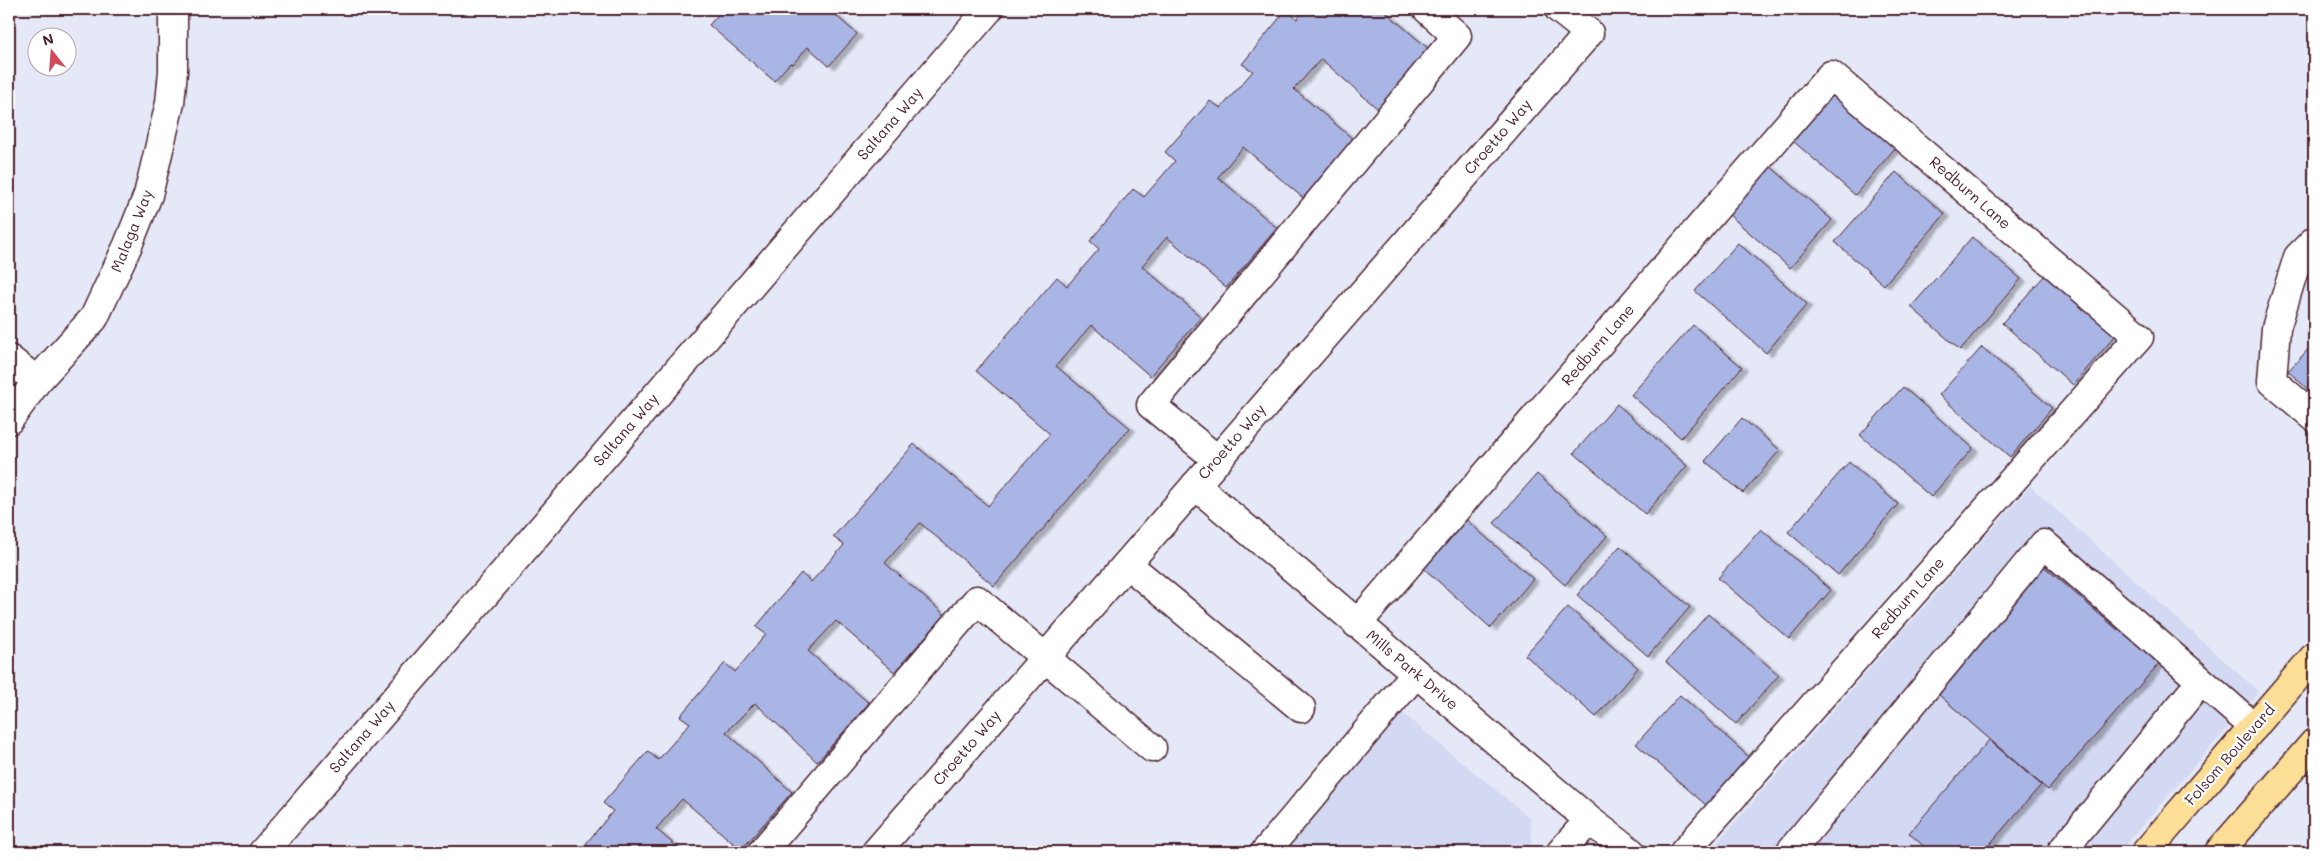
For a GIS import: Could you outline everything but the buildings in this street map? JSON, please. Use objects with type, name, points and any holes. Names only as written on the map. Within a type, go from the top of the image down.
[{"type":"main road","name":"Folsom Boulevard","points":[[2146,852],[2314,657]]},
{"type":"main road","points":[[2219,852],[2314,743]]},
{"type":"street","name":"Malaga Way","points":[[9,420],[37,382],[94,318],[128,245],[148,195],[170,103],[173,71],[173,9]]},
{"type":"street","name":"Saltana Way","points":[[263,852],[989,9]]},
{"type":"street","points":[[1218,460],[1151,404],[1458,36],[1427,9]]},
{"type":"street","name":"Croetto Way","points":[[876,852],[1589,33],[1559,9]]},
{"type":"street","name":"Redburn Lane","points":[[1357,624],[1831,75],[2139,338],[1684,852]]},
{"type":"street","points":[[2314,241],[2298,257],[2276,328],[2272,381],[2314,417]]},
{"type":"street","points":[[9,359],[37,382]]},
{"type":"street","name":"Mills Park Drive","points":[[1196,485],[1357,624],[1589,820],[1630,852]]},
{"type":"street","points":[[1790,852],[2044,544],[2254,727]]},
{"type":"street","points":[[1127,564],[1301,708]]},
{"type":"street","points":[[762,852],[977,600],[1152,748]]},
{"type":"street","points":[[1265,852],[1416,673]]},
{"type":"street","points":[[2061,852],[2201,681]]},
{"type":"street","points":[[1561,852],[1589,820]]},
{"type":"shaded area","points":[[2030,486],[2259,692],[2119,852],[1709,852]]},
{"type":"shaded area","points":[[1400,711],[1530,818],[1532,840],[1528,852],[1281,852]]}]
